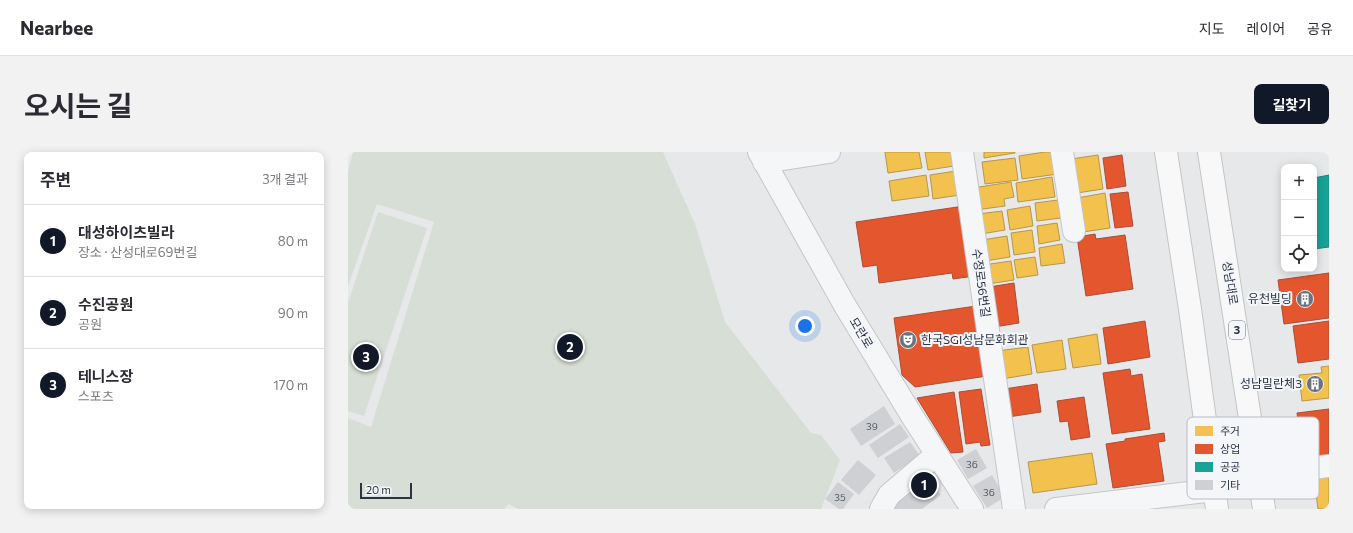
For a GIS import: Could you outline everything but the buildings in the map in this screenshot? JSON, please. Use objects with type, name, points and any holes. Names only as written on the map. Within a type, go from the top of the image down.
[{"type":"main road","points":[[1166,152],[1204,417]]},
{"type":"main road","name":"성남대로","points":[[1209,152],[1250,417]]},
{"type":"main road","name":"성남대로","points":[[1263,499],[1264,509]]},
{"type":"street","points":[[761,157],[829,152]]},
{"type":"street","name":"수정로56번길","points":[[962,152],[1014,509]]},
{"type":"street","points":[[1062,152],[1074,231]]},
{"type":"street","name":"모란로","points":[[761,157],[844,304],[936,455],[972,509]]},
{"type":"street","points":[[881,509],[889,495],[936,455]]},
{"type":"street","points":[[1319,467],[1329,466]]},
{"type":"street","points":[[1056,509],[1216,500]]},
{"type":"shaded area","points":[[353,152],[663,152],[695,224],[725,322],[811,433],[821,435],[840,460],[821,509],[518,509],[509,504],[504,509],[348,509],[348,418],[371,427],[434,222],[377,204],[348,286],[348,172]]},
{"type":"shaded area","points":[[378,212],[427,228],[364,416],[348,411],[348,303]]},
{"type":"place","name":"유천빌딩","points":[[1305,299]]},
{"type":"place","name":"한국SGI성남문화회관","points":[[908,340]]},
{"type":"place","name":"수진공원","points":[[570,347]]},
{"type":"place","name":"테니스장","points":[[366,357]]},
{"type":"place","name":"성남밀란체3","points":[[1315,384]]},
{"type":"place","name":"대성하이츠빌라","points":[[924,485]]}]
